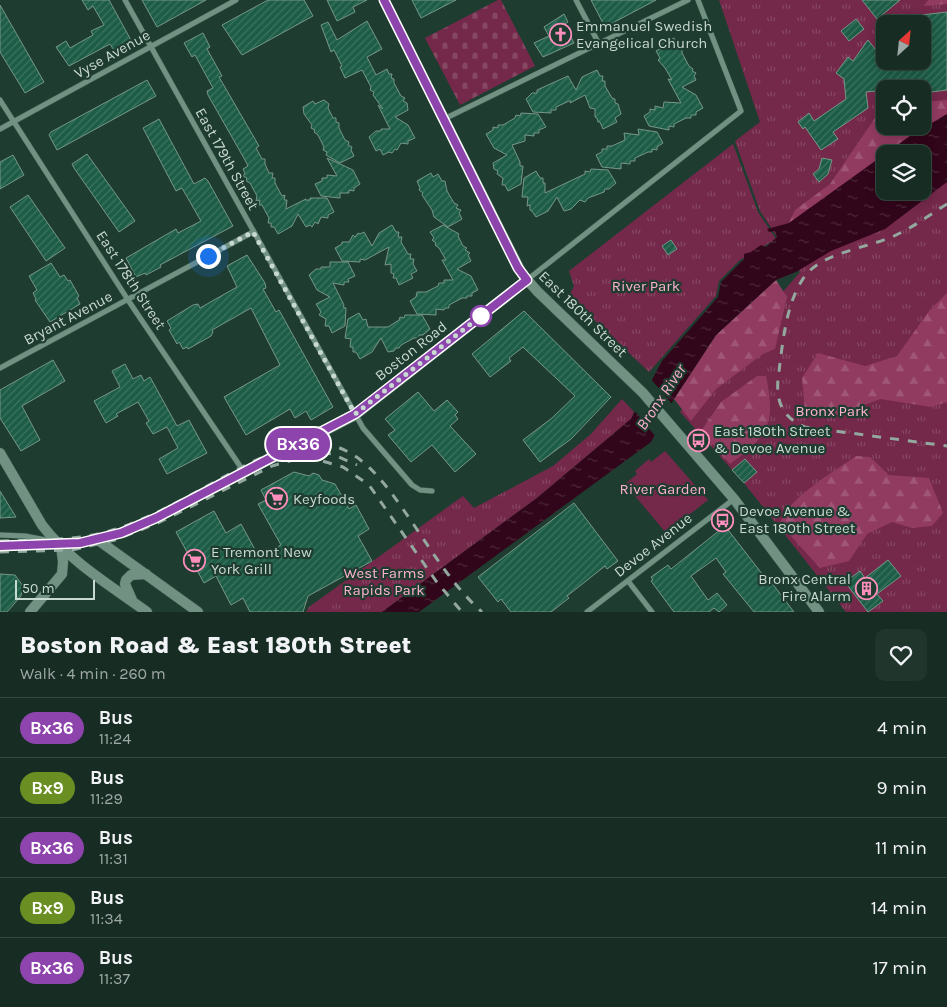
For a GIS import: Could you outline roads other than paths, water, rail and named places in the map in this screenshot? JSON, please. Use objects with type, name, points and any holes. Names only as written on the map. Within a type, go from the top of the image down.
[{"type":"main road","name":"East 180th Street","points":[[384,0],[518,268],[527,280],[639,390],[672,427],[734,499],[819,612]]},
{"type":"main road","name":"Boston Road","points":[[0,546],[61,545],[98,540],[147,522],[355,414],[527,280]]},
{"type":"main road","points":[[0,454],[42,525],[61,545],[92,572],[147,612]]},
{"type":"main road","points":[[98,540],[198,612]]},
{"type":"main road","points":[[30,612],[62,574],[61,545]]},
{"type":"main road","points":[[132,602],[126,580],[131,575],[146,574]]},
{"type":"street","name":"East 179th Street","points":[[125,0],[366,432],[412,485],[420,490],[432,491]]},
{"type":"street","name":"Vyse Avenue","points":[[0,129],[236,0]]},
{"type":"street","points":[[576,0],[599,44]]},
{"type":"street","points":[[444,120],[688,0]]},
{"type":"street","name":"Boston Road","points":[[527,280],[741,111],[698,0]]},
{"type":"street","name":"East 178th Street","points":[[0,100],[128,300],[244,472]]},
{"type":"street","name":"Bryant Avenue","points":[[0,368],[253,232]]},
{"type":"street","name":"Devoe Avenue","points":[[587,612],[734,499]]},
{"type":"street","name":"Boston Road","points":[[0,536],[34,537],[61,545]]},
{"type":"street","points":[[628,581],[652,612]]},
{"type":"water","points":[[947,114],[947,182],[931,194],[931,145],[897,145],[912,135],[931,135],[931,124]]},
{"type":"water","name":"Bronx River","points":[[876,160],[876,200],[923,200],[885,229],[831,251],[796,272],[776,280],[716,335],[674,399],[651,442],[419,612],[382,612],[537,498],[631,419],[662,361],[718,297],[721,282],[744,259],[744,254],[751,252],[761,245],[766,247],[777,237],[775,231],[769,232],[767,229],[789,223]]},
{"type":"railway","points":[[947,204],[898,234],[836,255],[824,261],[805,276],[789,310],[778,380],[779,397],[784,411],[796,423],[805,427],[947,446]]},
{"type":"railway","points":[[0,541],[67,539],[106,532],[129,525],[172,505],[279,450],[303,444],[324,444],[343,449],[360,459],[375,473],[437,560],[454,582],[482,612]]},
{"type":"railway","points":[[304,451],[332,454],[357,465]]},
{"type":"railway","points":[[0,552],[72,550],[115,540],[158,523],[272,466],[293,460],[319,460],[343,467],[369,485],[436,581],[462,612]]},
{"type":"place","name":"Emmanuel Swedish Evangelical Church","points":[[560,35]]},
{"type":"place","name":"East 180th Street & Devoe Avenue","points":[[698,440]]},
{"type":"place","name":"Keyfoods","points":[[277,499]]},
{"type":"place","name":"Devoe Avenue & East 180th Street","points":[[723,520]]},
{"type":"place","name":"E Tremont New York Grill","points":[[195,561]]},
{"type":"place","name":"Bronx Central Fire Alarm","points":[[867,588]]},
{"type":"park label","name":"River Park","points":[[646,286]]},
{"type":"park label","name":"Bronx Park","points":[[832,411]]},
{"type":"park label","name":"River Garden","points":[[663,489]]},
{"type":"park label","name":"West Farms Rapids Park","points":[[384,582]]}]
